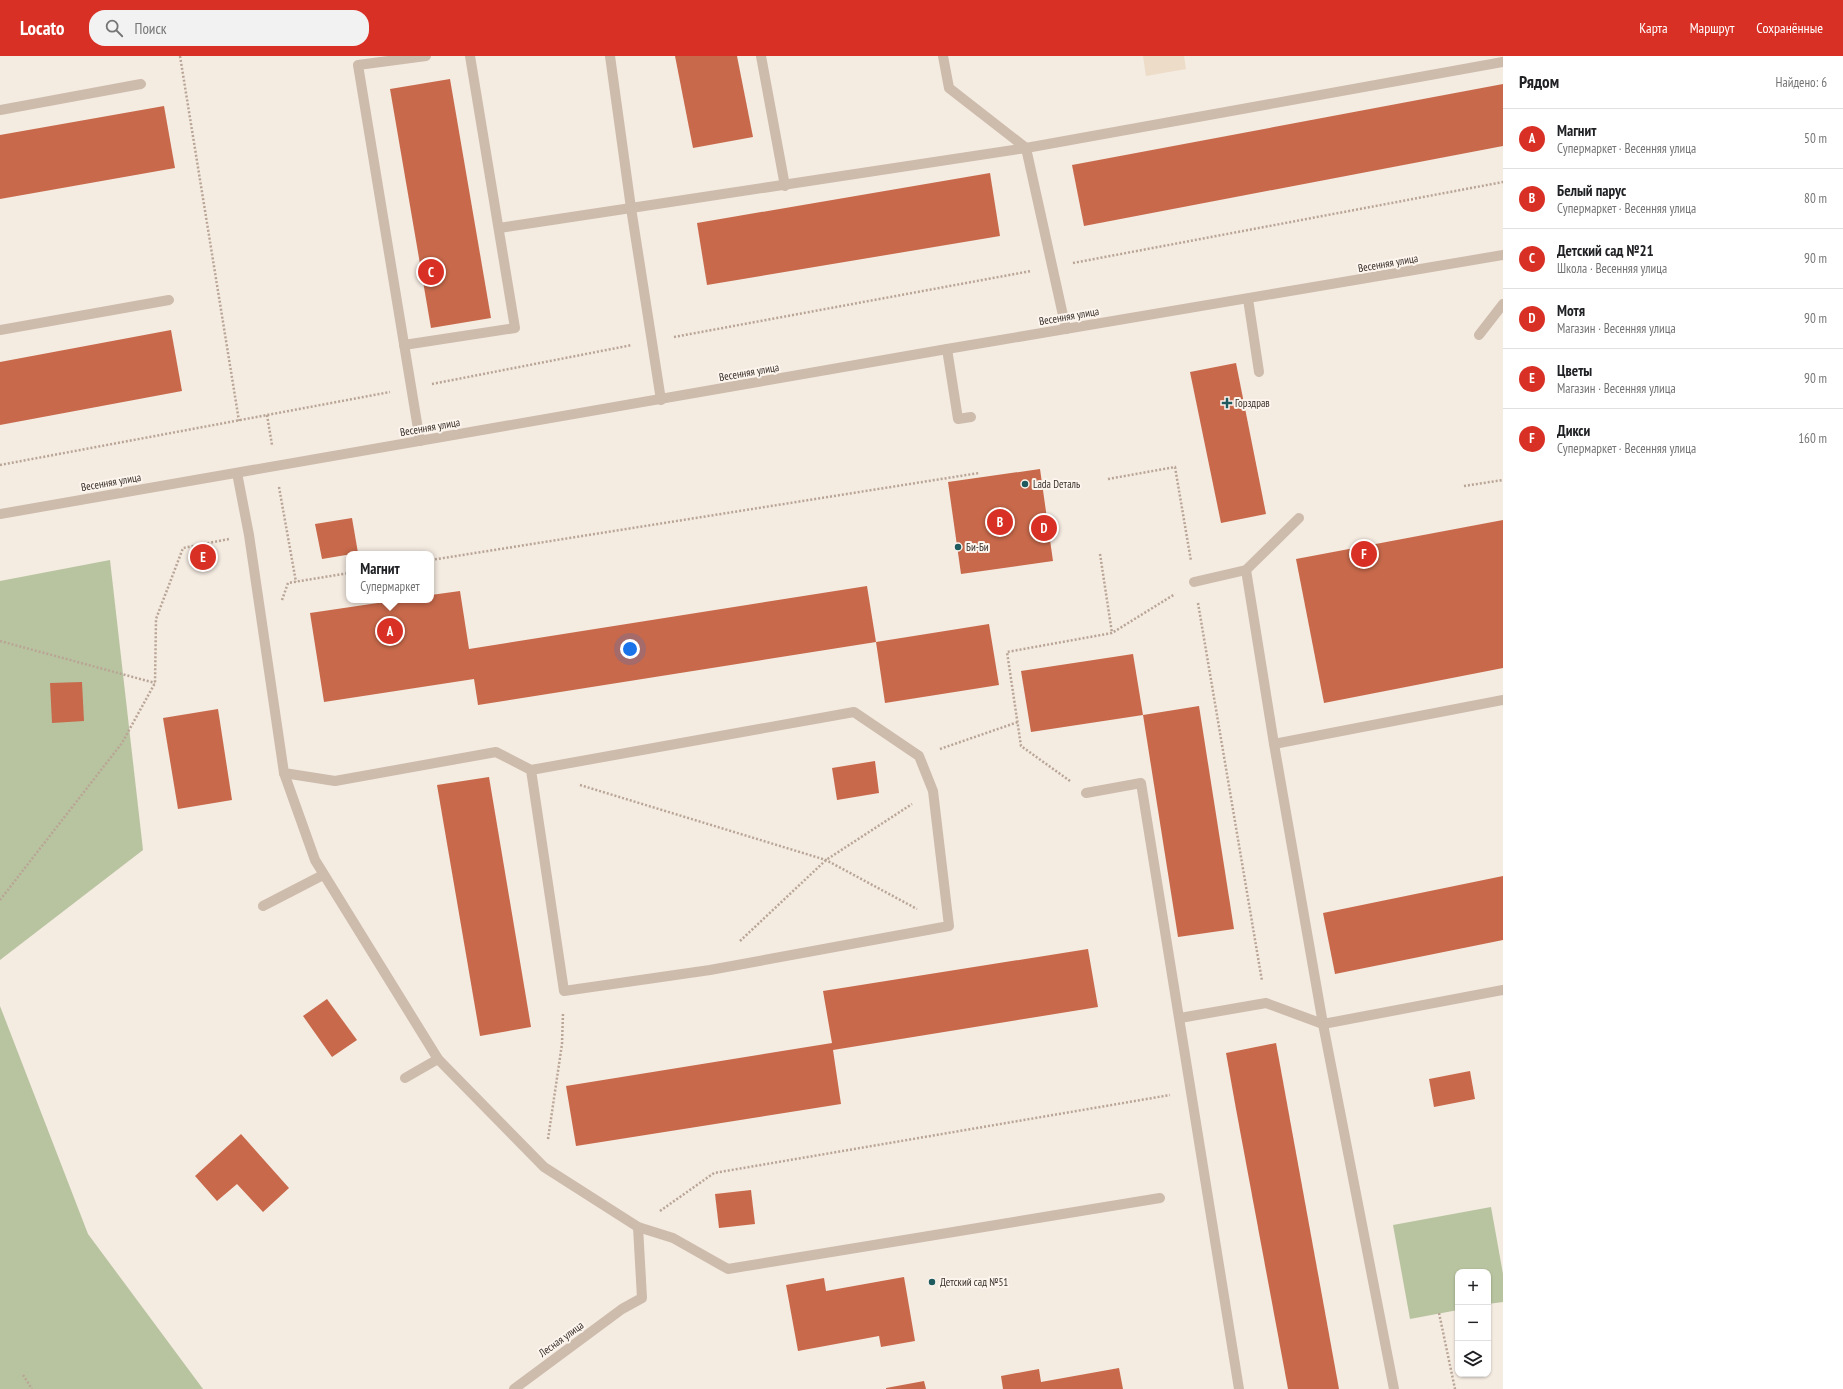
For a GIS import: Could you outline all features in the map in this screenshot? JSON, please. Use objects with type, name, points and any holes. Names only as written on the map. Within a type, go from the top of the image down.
[{"type":"street","points":[[420,441],[358,65],[426,56]]},
{"type":"street","points":[[404,346],[515,328],[470,56]]},
{"type":"street","points":[[610,56],[631,208],[661,400]]},
{"type":"street","points":[[761,56],[785,186]]},
{"type":"street","points":[[943,56],[949,88],[1026,148],[1066,329]]},
{"type":"street","points":[[499,228],[785,186],[1026,148],[1503,62]]},
{"type":"street","points":[[0,110],[142,84]]},
{"type":"street","name":"Весенняя улица","points":[[0,514],[947,349],[1503,255]]},
{"type":"street","points":[[1248,299],[1259,372]]},
{"type":"street","points":[[0,330],[169,300]]},
{"type":"street","points":[[1479,334],[1503,304]]},
{"type":"street","points":[[947,349],[958,419],[971,417]]},
{"type":"street","points":[[237,473],[249,535],[284,773],[315,860],[438,1059],[544,1167],[638,1227],[673,1238],[728,1269],[1160,1198]]},
{"type":"street","points":[[1194,582],[1246,570],[1299,518]]},
{"type":"street","points":[[1246,570],[1274,744],[1323,1024],[1394,1389]]},
{"type":"street","points":[[1274,744],[1503,700]]},
{"type":"street","points":[[284,773],[335,781],[496,752],[531,770],[854,712],[919,756],[933,791],[949,926],[710,970],[564,991],[531,770]]},
{"type":"street","points":[[1086,793],[1141,782],[1239,1389]]},
{"type":"street","points":[[263,906],[324,875]]},
{"type":"street","points":[[1180,1018],[1266,1003],[1323,1024],[1503,990]]},
{"type":"street","points":[[405,1078],[438,1059]]},
{"type":"street","name":"Лесная улица","points":[[514,1389],[622,1309],[642,1298],[638,1227]]},
{"type":"path","points":[[180,56],[239,421]]},
{"type":"path","points":[[0,465],[267,416],[652,341],[1503,182]]},
{"type":"path","points":[[267,416],[296,582]]},
{"type":"path","points":[[1108,479],[1175,467],[1266,1003]]},
{"type":"path","points":[[434,560],[979,473]]},
{"type":"path","points":[[1464,486],[1503,480]]},
{"type":"path","points":[[0,900],[122,742],[155,683],[156,619],[182,548],[249,535]]},
{"type":"path","points":[[1100,554],[1112,633]]},
{"type":"path","points":[[260,612],[278,608],[288,583],[346,574]]},
{"type":"path","points":[[1086,793],[1021,746],[1008,652],[1112,633],[1194,582]]},
{"type":"path","points":[[0,641],[155,683]]},
{"type":"path","points":[[919,756],[1018,722]]},
{"type":"path","points":[[577,784],[826,860],[949,926]]},
{"type":"path","points":[[739,942],[826,860],[933,791]]},
{"type":"path","points":[[544,1167],[562,1044],[564,991]]},
{"type":"path","points":[[638,1227],[714,1173],[1192,1091]]},
{"type":"path","points":[[1439,1313],[1455,1389]]},
{"type":"path","points":[[24,1375],[32,1389]]},
{"type":"green space","points":[[110,560],[143,850],[0,960],[0,581]]},
{"type":"green space","points":[[0,1006],[88,1234],[203,1389],[0,1389]]},
{"type":"green space","points":[[1491,1207],[1503,1274],[1503,1302],[1491,1304],[1491,1269],[1455,1269],[1455,1311],[1410,1319],[1393,1225]]},
{"type":"shaded area","points":[[1143,56],[1184,56],[1186,69],[1146,76]]},
{"type":"building","points":[[675,56],[737,56],[753,137],[693,148]]},
{"type":"building","points":[[450,79],[491,318],[431,328],[390,89]]},
{"type":"building","points":[[1503,84],[1503,146],[1084,226],[1072,165]]},
{"type":"building","points":[[164,106],[175,168],[0,199],[0,135]]},
{"type":"building","points":[[990,173],[1000,236],[707,285],[697,223]]},
{"type":"building","points":[[171,330],[182,391],[0,425],[0,362]]},
{"type":"building","points":[[1236,363],[1266,514],[1221,523],[1190,372]]},
{"type":"building","points":[[1040,469],[1053,561],[961,574],[948,482]]},
{"type":"building","points":[[352,518],[358,551],[346,551],[346,555],[322,559],[315,524]]},
{"type":"building","points":[[1503,520],[1503,668],[1324,703],[1296,559]]},
{"type":"building","points":[[867,586],[876,642],[478,705],[474,679],[324,702],[310,613],[378,603],[434,603],[434,595],[460,591],[469,649]]},
{"type":"building","points":[[989,624],[999,685],[885,703],[876,642]]},
{"type":"building","points":[[1133,654],[1143,715],[1031,732],[1021,671]]},
{"type":"building","points":[[82,682],[84,721],[52,723],[50,683]]},
{"type":"building","points":[[1199,706],[1234,929],[1178,937],[1143,715]]},
{"type":"building","points":[[218,709],[232,800],[178,809],[163,718]]},
{"type":"building","points":[[875,761],[879,793],[837,800],[832,768]]},
{"type":"building","points":[[489,777],[531,1027],[480,1036],[437,785]]},
{"type":"building","points":[[1503,876],[1503,940],[1335,974],[1323,913]]},
{"type":"building","points":[[1088,949],[1098,1007],[833,1050],[841,1104],[576,1146],[566,1086],[832,1043],[823,991]]},
{"type":"building","points":[[327,999],[357,1040],[332,1057],[303,1016]]},
{"type":"building","points":[[1276,1043],[1339,1389],[1288,1389],[1236,1109],[1226,1053]]},
{"type":"building","points":[[1470,1071],[1475,1099],[1434,1107],[1429,1079]]},
{"type":"building","points":[[241,1134],[289,1188],[263,1212],[237,1184],[217,1201],[195,1176]]},
{"type":"building","points":[[751,1190],[755,1224],[719,1228],[715,1194]]},
{"type":"building","points":[[904,1277],[915,1341],[881,1347],[879,1336],[798,1351],[786,1285],[824,1278],[826,1291]]},
{"type":"building","points":[[1119,1368],[1123,1389],[1003,1389],[1001,1376],[1039,1369],[1041,1382]]},
{"type":"building","points":[[924,1381],[926,1389],[886,1389],[886,1388]]},
{"type":"place","name":"Детский сад №21","points":[[431,272]]},
{"type":"place","name":"Горздрав","points":[[1227,403]]},
{"type":"place","name":"Lada Dеталь","points":[[1025,484]]},
{"type":"place","name":"Белый парус","points":[[1000,522]]},
{"type":"place","name":"Мотя","points":[[1044,528]]},
{"type":"place","name":"Би-Би","points":[[958,547]]},
{"type":"place","name":"Дикси","points":[[1364,554]]},
{"type":"place","name":"Цветы","points":[[203,557]]},
{"type":"place","name":"Магнит","points":[[390,631]]},
{"type":"place","name":"Детский сад №51","points":[[932,1282]]}]
